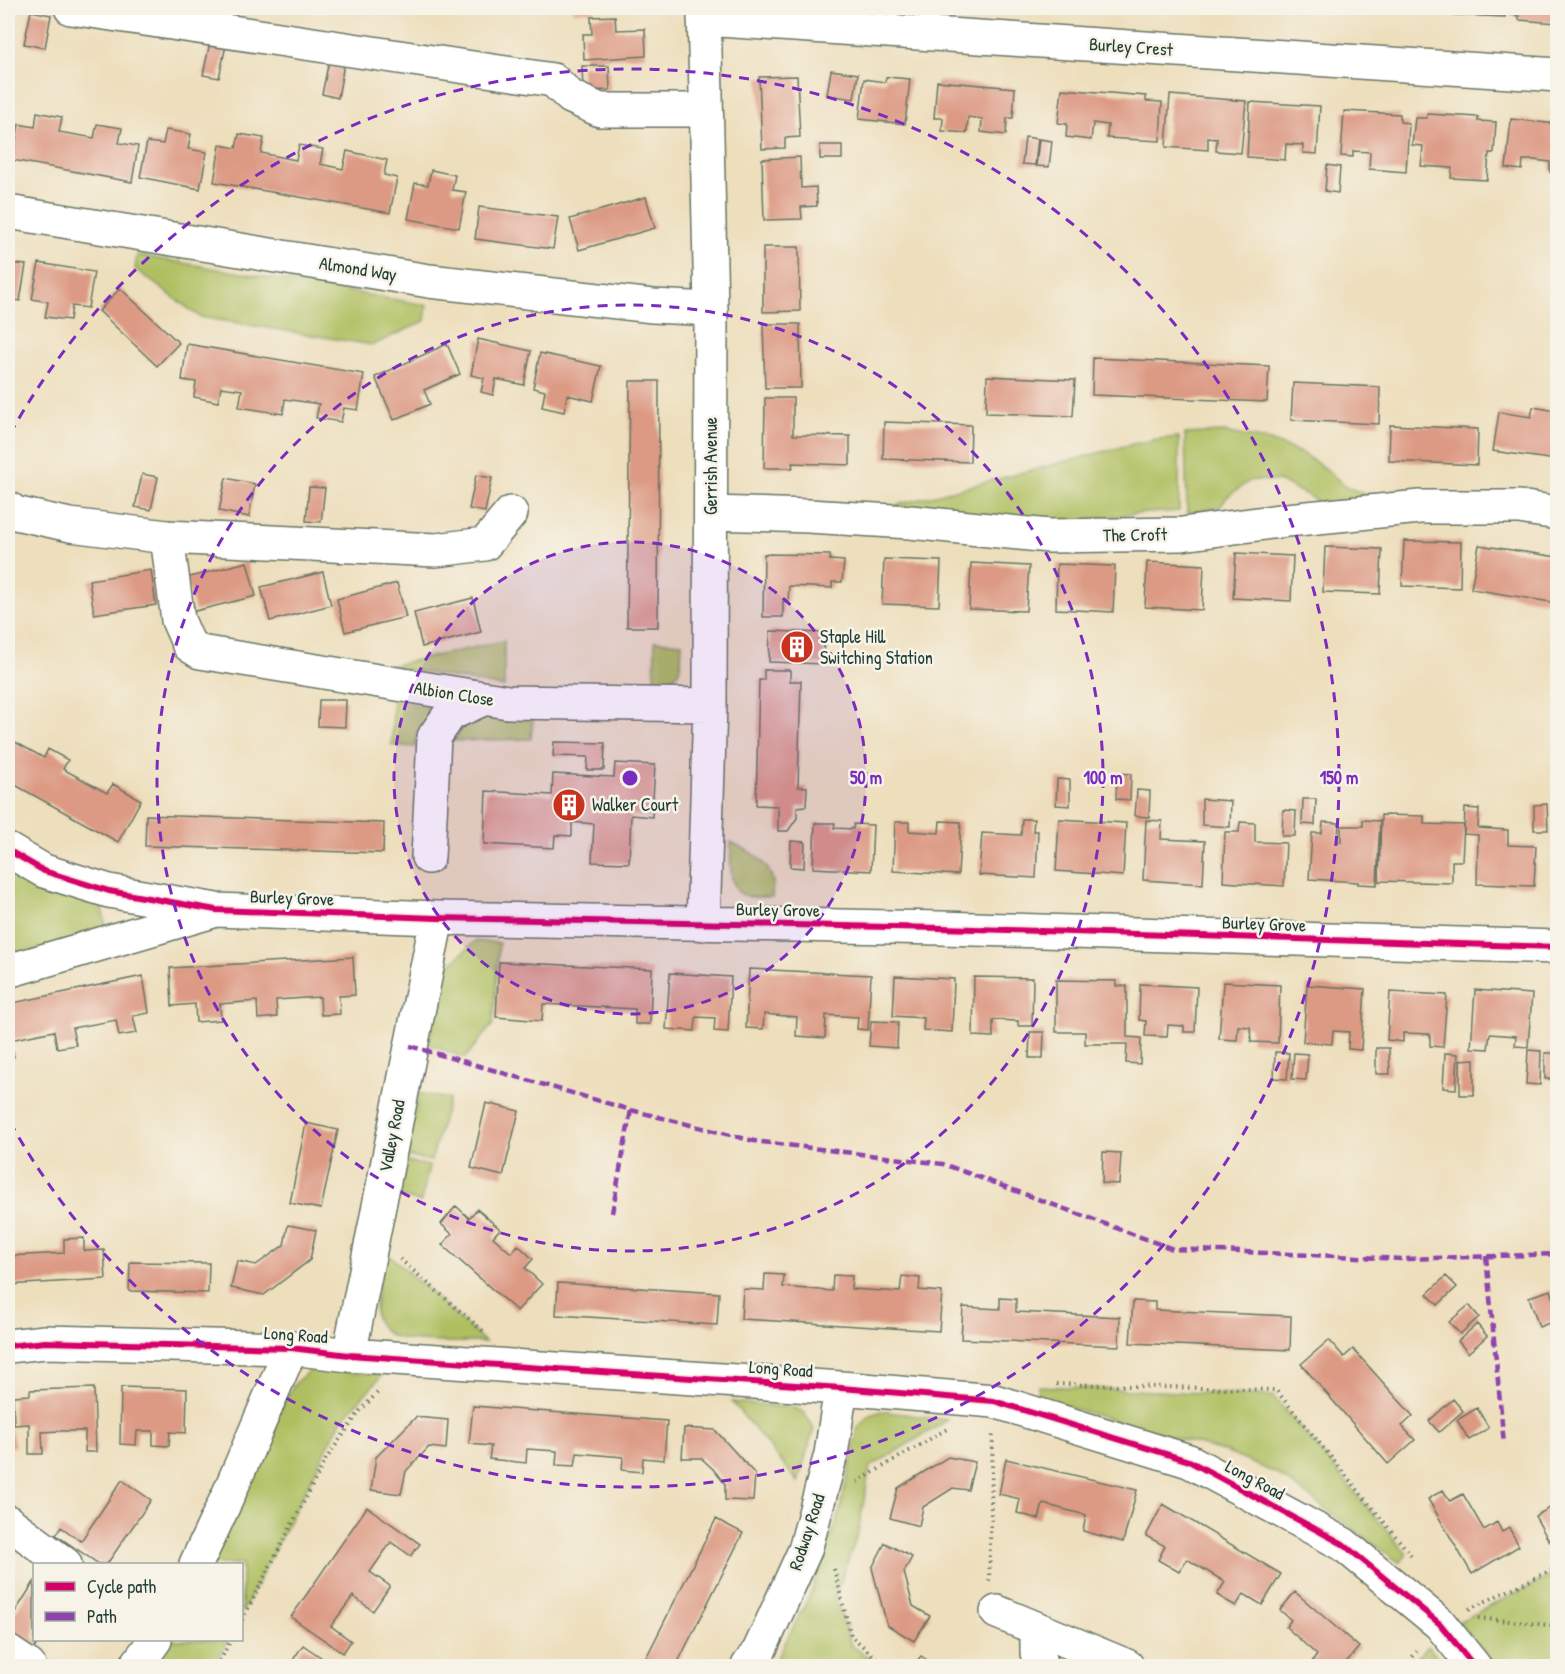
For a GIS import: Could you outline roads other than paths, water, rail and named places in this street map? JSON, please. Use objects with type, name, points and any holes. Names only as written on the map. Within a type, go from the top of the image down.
[{"type":"street","points":[[71,8],[553,80],[571,97],[600,110],[706,110]]},
{"type":"street","name":"Gerrish Avenue","points":[[703,924],[710,705],[711,513],[711,309],[704,13]]},
{"type":"street","name":"Burley Crest","points":[[704,13],[1557,75]]},
{"type":"street","name":"Almond Way","points":[[8,212],[429,280],[653,306],[711,309]]},
{"type":"street","name":"The Croft","points":[[711,513],[910,522],[1049,536],[1182,534],[1287,520],[1420,507],[1519,507],[1557,513]]},
{"type":"street","points":[[8,508],[15,513],[70,525],[167,537],[436,550],[485,544],[511,513]]},
{"type":"street","name":"Albion Close","points":[[167,537],[178,620],[189,645],[200,652],[508,702],[710,705]]},
{"type":"street","points":[[428,857],[434,737],[450,714],[483,699]]},
{"type":"street","name":"Burley Grove","points":[[8,850],[44,871],[109,891],[216,910],[437,918],[941,928],[1557,947]]},
{"type":"street","name":"Burley Grove","points":[[8,971],[216,910]]},
{"type":"street","name":"Valley Road","points":[[349,1354],[437,918]]},
{"type":"street","name":"Long Road","points":[[8,1346],[45,1342],[291,1348],[994,1401],[1189,1461],[1343,1544],[1448,1619],[1474,1666]]},
{"type":"street","points":[[196,1563],[291,1348]]},
{"type":"street","name":"Rodway Road","points":[[748,1666],[759,1651],[805,1550],[831,1455],[841,1388]]},
{"type":"street","points":[[10,1509],[64,1563]]},
{"type":"street","points":[[997,1612],[1126,1666]]},
{"type":"street","points":[[1037,1629],[1037,1653],[1041,1666]]},
{"type":"street","points":[[136,1666],[154,1641]]},
{"type":"street","points":[[8,1652],[29,1666]]},
{"type":"place","name":"Staple Hill Switching Station","points":[[797,647]]},
{"type":"place","name":"Walker Court","points":[[569,805]]}]
